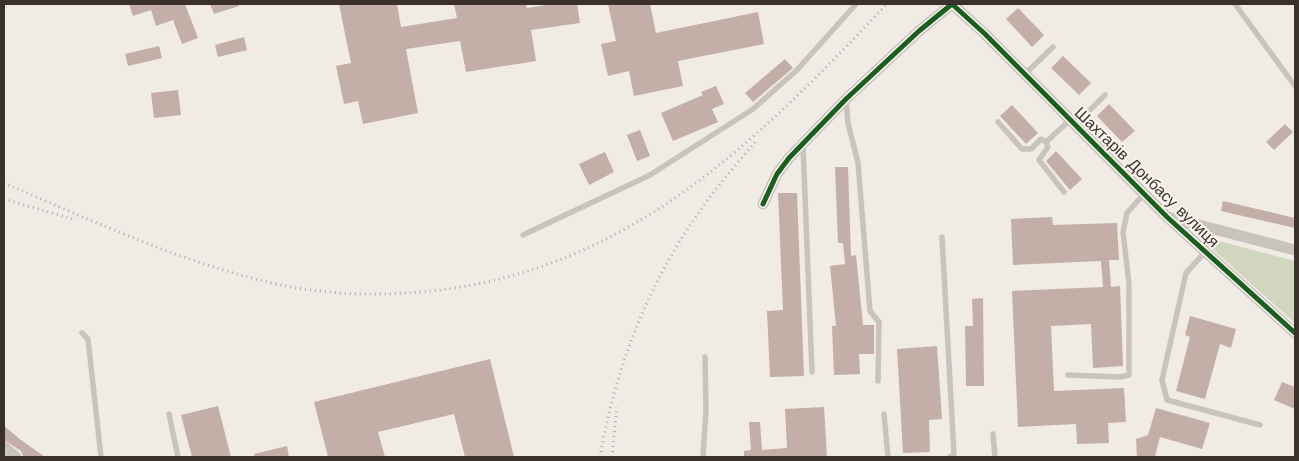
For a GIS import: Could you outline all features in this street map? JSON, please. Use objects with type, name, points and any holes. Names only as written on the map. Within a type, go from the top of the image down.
[{"type":"street","name":"Шахтарів Донбасу вулиця","points":[[952,4],[985,34],[1166,217],[1295,333]]},
{"type":"street","points":[[763,204],[777,174],[803,143],[846,99],[952,4]]},
{"type":"street","name":"Шахтарів Донбасу вулиця","points":[[1166,217],[1295,250]]},
{"type":"street","points":[[4,447],[16,457]]},
{"type":"lane","points":[[523,235],[650,175],[753,109],[797,70],[856,4]]},
{"type":"lane","points":[[1235,4],[1295,86]]},
{"type":"lane","points":[[1025,74],[1053,48]]},
{"type":"lane","points":[[1046,142],[1105,95]]},
{"type":"lane","points":[[846,99],[848,123],[858,163],[870,311],[879,322],[878,381]]},
{"type":"lane","points":[[998,122],[1022,149],[1031,149],[1041,139],[1046,142],[1048,148],[1039,160],[1064,192]]},
{"type":"lane","points":[[803,143],[812,372]]},
{"type":"lane","points":[[1068,375],[1120,377],[1130,375],[1129,284],[1123,232],[1127,213],[1144,194]]},
{"type":"lane","points":[[942,237],[954,454],[950,457]]},
{"type":"lane","points":[[1205,252],[1186,273],[1162,380],[1167,400],[1260,425]]},
{"type":"lane","points":[[82,333],[88,339],[101,457]]},
{"type":"lane","points":[[703,457],[706,410],[704,357]]},
{"type":"lane","points":[[169,414],[178,457]]},
{"type":"lane","points":[[884,414],[888,457]]},
{"type":"lane","points":[[993,434],[995,457]]},
{"type":"green space","points":[[1208,238],[1295,261],[1295,323],[1209,246]]},
{"type":"building","points":[[129,4],[185,4],[198,38],[182,44],[173,20],[156,26],[151,10],[133,16]]},
{"type":"building","points":[[210,4],[239,4],[239,6],[214,14]]},
{"type":"building","points":[[339,4],[397,4],[401,27],[457,18],[454,4],[526,4],[527,8],[553,4],[577,4],[580,23],[531,30],[536,61],[466,72],[460,41],[406,49],[418,113],[363,124],[358,101],[344,104],[336,66],[351,63]]},
{"type":"building","points":[[608,4],[650,4],[656,33],[758,12],[764,44],[678,61],[683,86],[634,96],[629,71],[608,76],[601,44],[616,41]]},
{"type":"building","points":[[1018,8],[1044,35],[1032,47],[1006,19]]},
{"type":"building","points":[[244,37],[247,50],[218,57],[215,45]]},
{"type":"building","points":[[159,46],[162,58],[128,66],[125,54]]},
{"type":"building","points":[[1063,56],[1091,83],[1079,95],[1051,68]]},
{"type":"building","points":[[785,59],[793,68],[753,102],[745,93]]},
{"type":"building","points":[[716,86],[724,104],[712,109],[718,122],[673,141],[661,113],[703,95],[701,92]]},
{"type":"building","points":[[178,90],[181,115],[154,118],[151,93]]},
{"type":"building","points":[[1109,104],[1135,131],[1122,142],[1097,116]]},
{"type":"building","points":[[1012,105],[1038,133],[1026,144],[1000,116]]},
{"type":"building","points":[[1285,124],[1293,132],[1274,150],[1266,142]]},
{"type":"building","points":[[640,130],[650,156],[637,161],[627,135]]},
{"type":"building","points":[[1056,151],[1082,179],[1070,190],[1046,161]]},
{"type":"building","points":[[605,152],[614,172],[589,185],[579,164]]},
{"type":"building","points":[[835,167],[848,167],[851,256],[856,255],[863,325],[874,325],[874,354],[859,354],[860,374],[834,375],[832,326],[836,326],[830,266],[845,264],[843,243],[838,243]]},
{"type":"building","points":[[778,193],[797,193],[804,376],[770,377],[767,311],[783,310]]},
{"type":"building","points":[[1223,201],[1295,218],[1295,228],[1221,211]]},
{"type":"building","points":[[1052,217],[1053,225],[1117,223],[1119,260],[1109,260],[1111,287],[1120,286],[1123,366],[1093,368],[1091,324],[1051,326],[1054,391],[1124,388],[1126,422],[1108,423],[1109,443],[1077,444],[1076,424],[1018,427],[1012,291],[1103,287],[1101,261],[1013,265],[1011,219]]},
{"type":"building","points":[[983,298],[984,386],[966,386],[965,326],[973,326],[972,299]]},
{"type":"building","points":[[1190,316],[1236,329],[1231,348],[1220,344],[1205,399],[1176,391],[1190,337],[1185,335]]},
{"type":"building","points":[[937,346],[942,419],[929,420],[930,452],[903,453],[897,349]]},
{"type":"building","points":[[490,359],[514,457],[465,457],[454,414],[378,432],[385,457],[328,457],[314,402]]},
{"type":"building","points":[[1282,382],[1295,387],[1295,409],[1274,400]]},
{"type":"building","points":[[218,406],[231,457],[192,457],[181,415]]},
{"type":"building","points":[[824,407],[827,457],[744,457],[744,451],[751,450],[749,422],[760,422],[762,450],[787,448],[785,409]]},
{"type":"building","points":[[1156,408],[1210,423],[1202,449],[1160,437],[1155,457],[1137,457],[1136,439],[1148,435]]},
{"type":"building","points":[[4,426],[45,457],[23,456],[21,451],[4,440]]},
{"type":"building","points":[[287,446],[289,457],[255,457],[254,454]]},
{"type":"railway","points":[[4,183],[178,255],[250,278],[286,286],[340,293],[395,294],[431,291],[502,278],[568,257],[628,227],[685,191],[738,149],[789,104],[887,4]]},
{"type":"railway","points":[[600,457],[606,425],[624,361],[635,331],[662,271],[697,215],[718,186],[756,141]]},
{"type":"railway","points":[[4,199],[73,219]]},
{"type":"railway","points":[[612,457],[617,407]]},
{"type":"cycle path","points":[[952,4],[985,34],[1167,217],[1295,333]]},
{"type":"cycle path","points":[[763,204],[777,174],[789,158],[846,99],[919,31],[952,4]]}]
